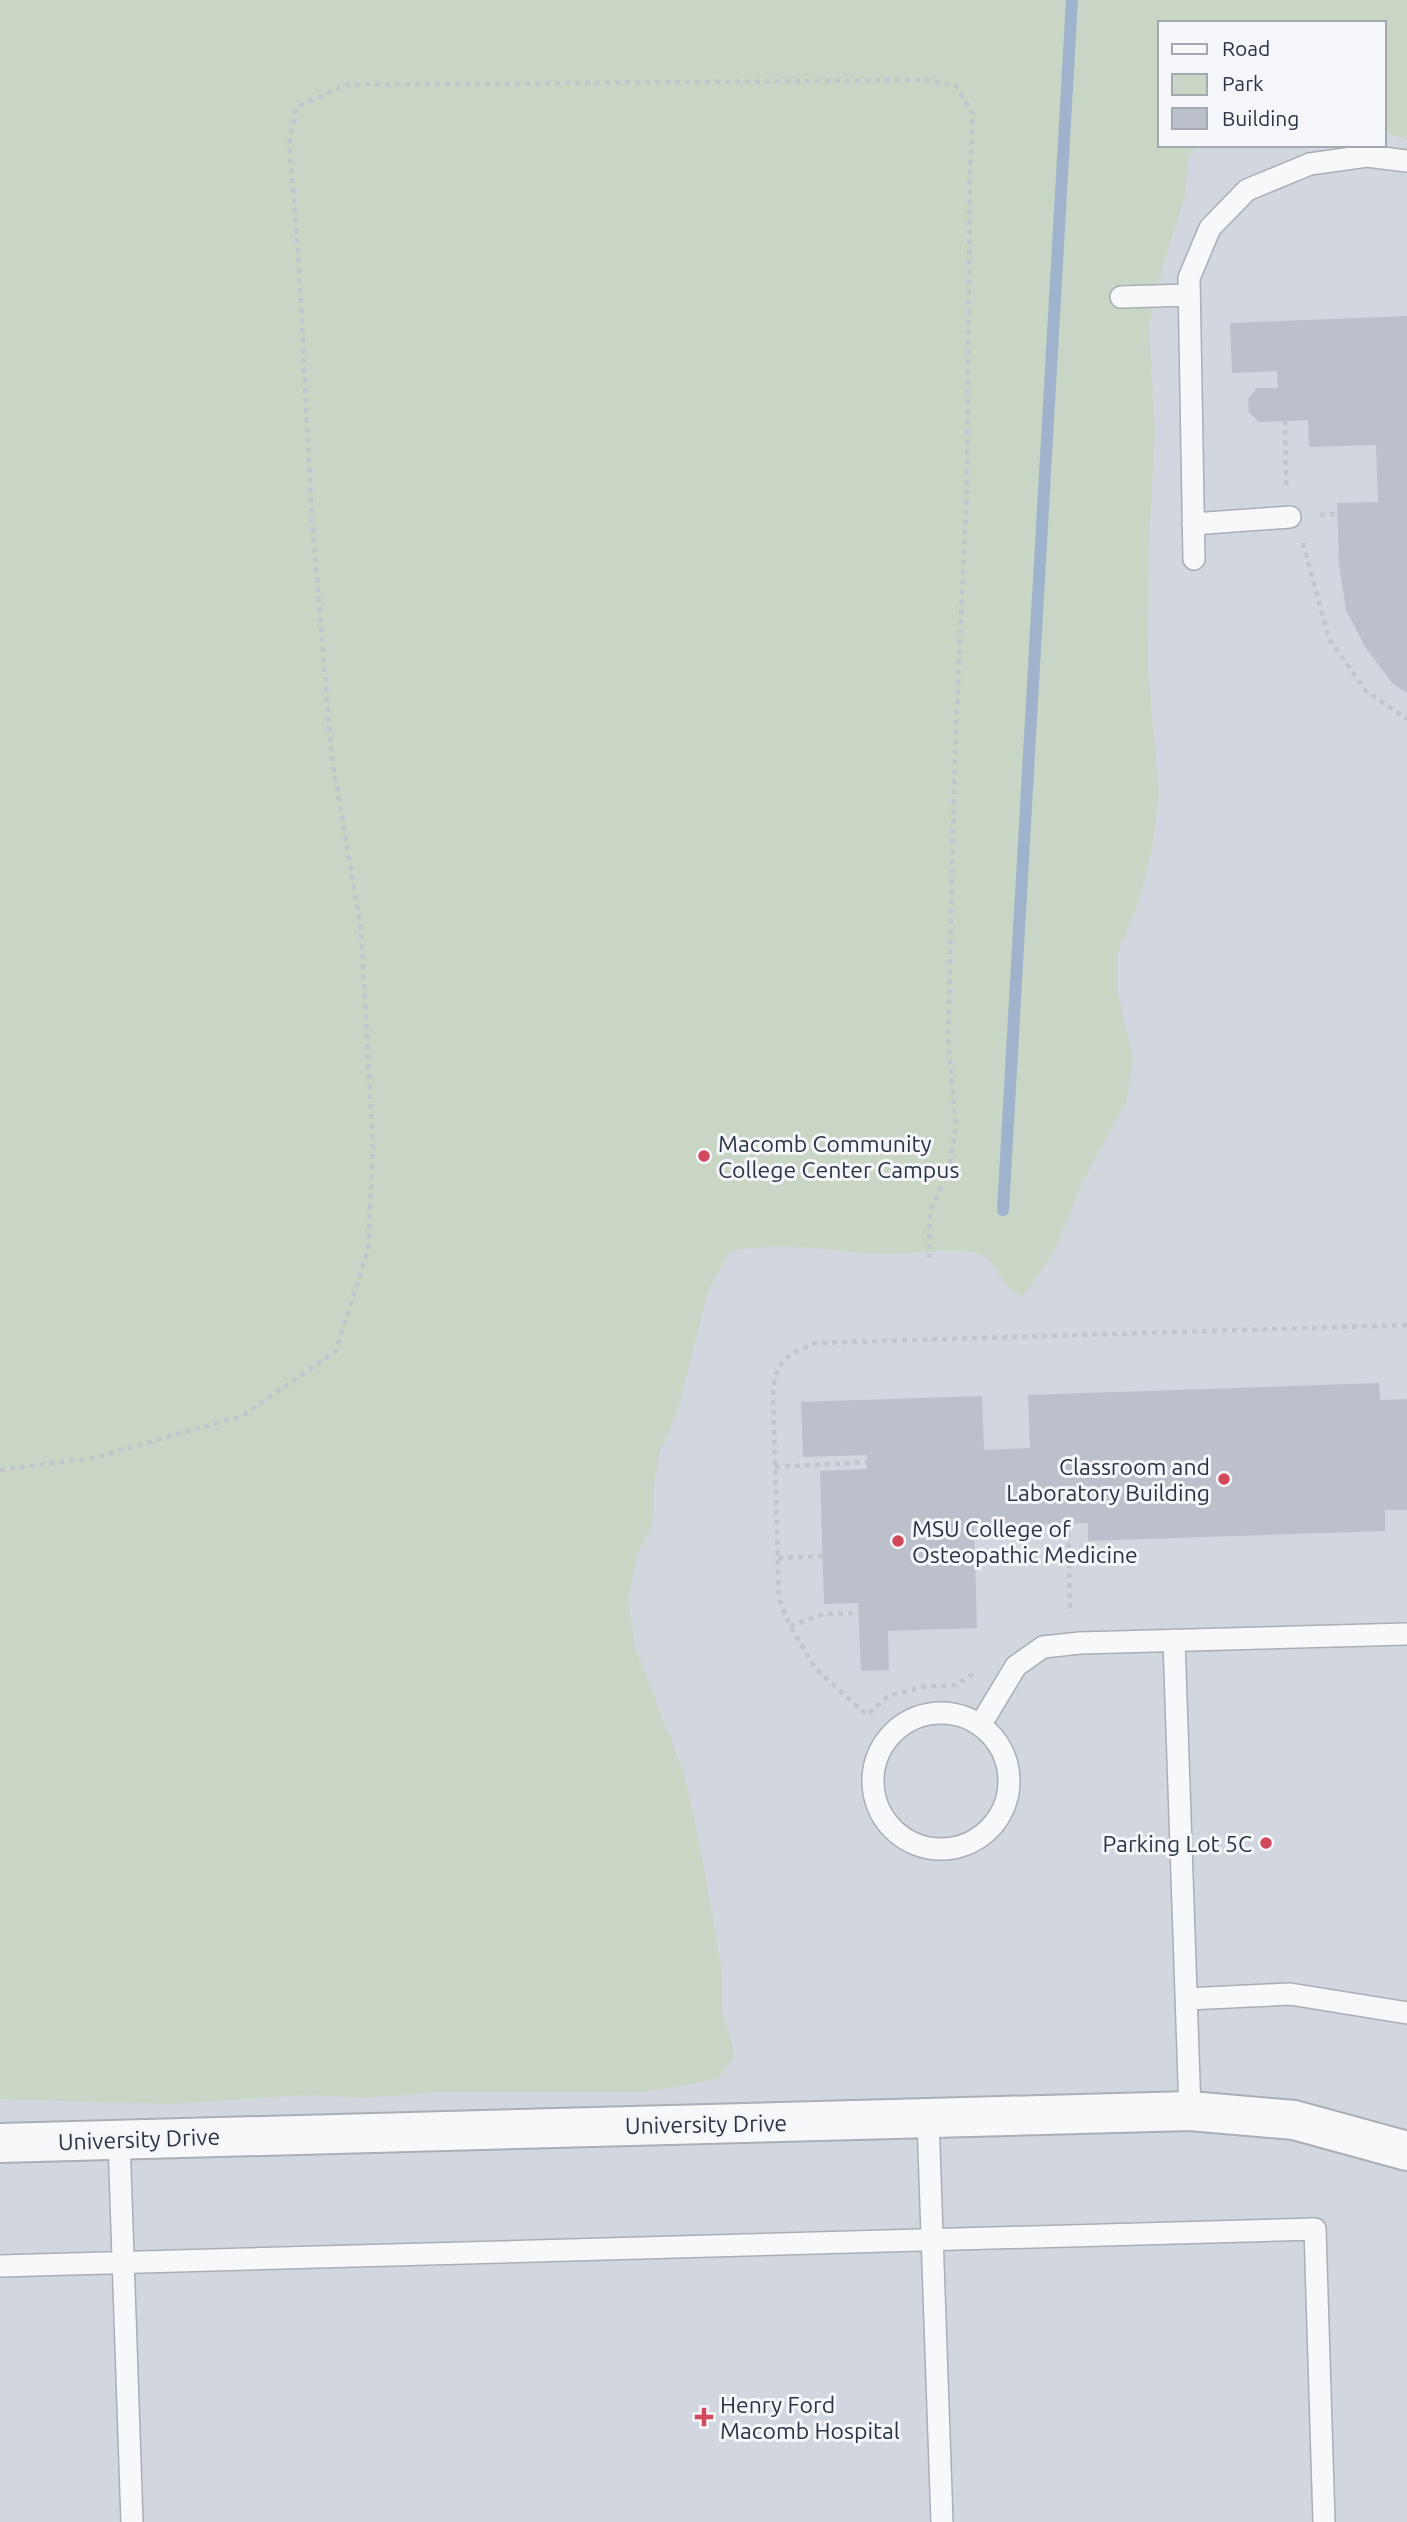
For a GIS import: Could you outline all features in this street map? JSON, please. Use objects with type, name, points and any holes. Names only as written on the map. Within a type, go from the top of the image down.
[{"type":"street","name":"University Drive","points":[[0,2143],[1191,2111],[1294,2120],[1407,2151]]},
{"type":"lane","points":[[1194,559],[1189,278],[1210,228],[1247,190],[1310,164],[1367,156],[1407,161]]},
{"type":"lane","points":[[1121,297],[1189,295]]},
{"type":"lane","points":[[1193,524],[1290,517]]},
{"type":"lane","points":[[981,1724],[1016,1666],[1042,1647],[1080,1643],[1407,1634]]},
{"type":"lane","points":[[1174,1640],[1191,2111]]},
{"type":"lane","points":[[929,1713],[956,1714],[981,1724],[999,1744],[1009,1768],[1009,1795],[998,1819],[978,1838],[954,1848],[926,1848],[902,1836],[883,1817],[874,1793],[874,1766],[885,1741],[904,1723],[929,1713]]},
{"type":"lane","points":[[1187,1999],[1290,1994],[1407,2013]]},
{"type":"lane","points":[[928,2119],[942,2522]]},
{"type":"lane","points":[[119,2139],[132,2522]]},
{"type":"lane","points":[[0,2266],[1315,2229],[1324,2522]]},
{"type":"path","points":[[0,1470],[93,1458],[242,1416],[336,1351],[368,1251],[373,1148],[361,928],[332,760],[311,505],[298,247],[289,143],[297,107],[346,85],[928,80],[956,86],[973,114],[967,482],[954,754],[948,1039],[956,1127],[948,1173],[930,1210],[929,1258]]},
{"type":"path","points":[[1285,420],[1286,496],[1290,517],[1304,544],[1329,639],[1367,691],[1407,719]]},
{"type":"path","points":[[982,1670],[956,1685],[923,1686],[888,1696],[867,1715],[816,1670],[790,1626],[779,1600],[774,1374],[792,1353],[815,1343],[1407,1325]]},
{"type":"path","points":[[775,1466],[866,1462]]},
{"type":"path","points":[[1068,1524],[1070,1619]]},
{"type":"path","points":[[778,1558],[822,1556]]},
{"type":"path","points":[[790,1626],[824,1614],[859,1612]]},
{"type":"shaded area","name":"Macomb Community College Center Campus","points":[[0,0],[1407,0],[1407,2522],[0,2522]]},
{"type":"green space","name":"Macomb Community College Center Campus","points":[[0,0],[1407,0],[1407,140],[1386,133],[1386,21],[1158,21],[1158,147],[1194,147],[1188,160],[1185,196],[1162,268],[1149,327],[1155,433],[1149,539],[1148,669],[1159,794],[1152,849],[1139,900],[1118,952],[1118,994],[1133,1058],[1126,1103],[1081,1184],[1053,1254],[1023,1296],[1008,1287],[988,1259],[974,1252],[886,1254],[788,1247],[749,1248],[729,1252],[708,1292],[677,1412],[660,1452],[650,1531],[638,1551],[628,1599],[635,1647],[684,1773],[722,1971],[722,2010],[735,2056],[717,2079],[647,2092],[436,2092],[367,2098],[307,2095],[167,2104],[0,2099]]},
{"type":"building","points":[[1407,316],[1407,693],[1393,684],[1365,647],[1346,610],[1339,564],[1337,503],[1378,502],[1376,445],[1309,447],[1308,420],[1259,422],[1249,412],[1248,399],[1257,388],[1278,388],[1277,371],[1232,373],[1230,323]]},
{"type":"building","points":[[1379,1383],[1380,1400],[1407,1399],[1407,1510],[1385,1510],[1385,1531],[1088,1541],[1088,1523],[974,1527],[977,1628],[888,1631],[889,1670],[861,1671],[858,1603],[824,1604],[820,1471],[867,1469],[867,1455],[803,1457],[801,1402],[982,1396],[984,1450],[1030,1448],[1028,1395]]},
{"type":"waterway","points":[[1003,1210],[1072,0]]},
{"type":"place","name":"Macomb Community College Center Campus","points":[[704,1156]]},
{"type":"place","name":"Classroom and Laboratory Building","points":[[1224,1479]]},
{"type":"place","name":"MSU College of Osteopathic Medicine","points":[[898,1541]]},
{"type":"place","name":"Parking Lot 5C","points":[[1266,1843]]},
{"type":"place","name":"Henry Ford Macomb Hospital","points":[[704,2417]]}]
